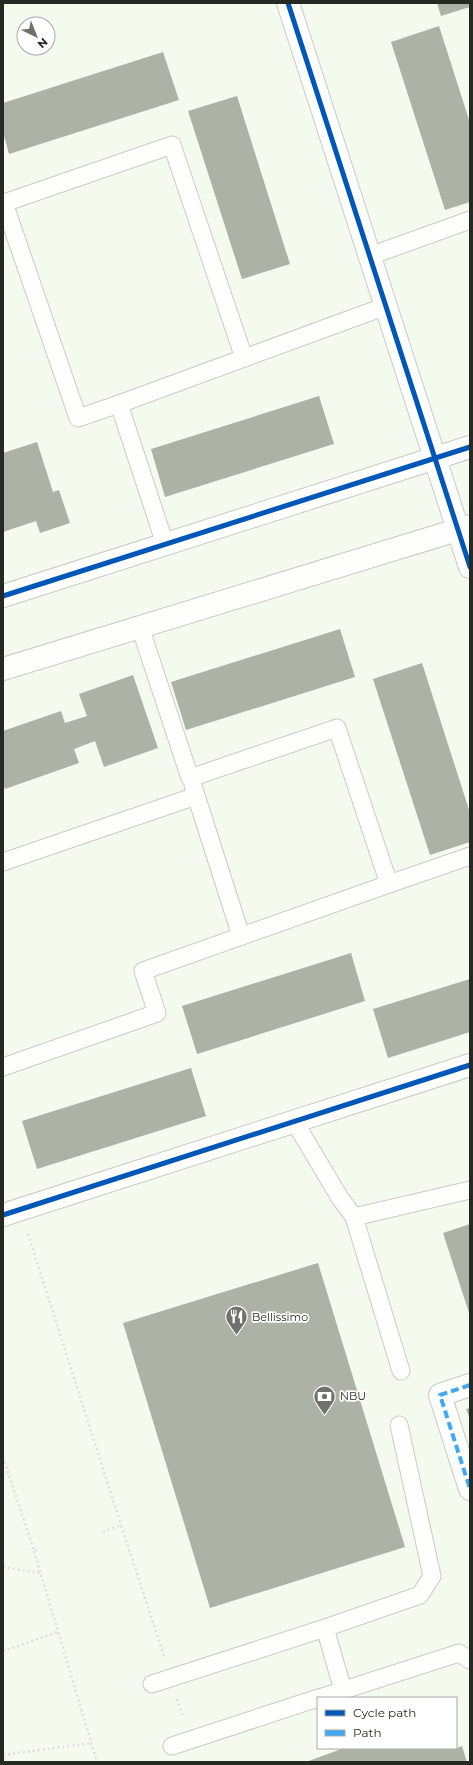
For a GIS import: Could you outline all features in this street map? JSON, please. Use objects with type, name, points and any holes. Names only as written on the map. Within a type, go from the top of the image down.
[{"type":"street","points":[[288,3],[435,458],[464,528],[470,567]]},
{"type":"street","points":[[3,596],[470,447]]},
{"type":"street","points":[[3,669],[464,528]]},
{"type":"street","points":[[11,1212],[470,1064]]},
{"type":"street","points":[[470,1385],[440,1395],[470,1489]]},
{"type":"lane","points":[[244,358],[172,145],[4,201],[78,418],[119,404],[386,306]]},
{"type":"lane","points":[[370,256],[470,220]]},
{"type":"lane","points":[[119,404],[165,544]]},
{"type":"lane","points":[[140,627],[241,936]]},
{"type":"lane","points":[[190,778],[337,728],[389,884]]},
{"type":"lane","points":[[3,862],[196,796]]},
{"type":"lane","points":[[3,1067],[157,1013],[143,971],[470,856]]},
{"type":"lane","points":[[294,1121],[340,1198],[354,1217],[401,1371]]},
{"type":"lane","points":[[354,1217],[470,1190]]},
{"type":"lane","points":[[152,1684],[325,1628],[420,1595],[432,1576],[399,1425]]},
{"type":"lane","points":[[325,1628],[344,1690]]},
{"type":"lane","points":[[322,1697],[459,1652],[470,1660]]},
{"type":"lane","points":[[172,1746],[317,1699]]},
{"type":"path","points":[[11,1212],[121,1525],[171,1678],[189,1740]]},
{"type":"path","points":[[3,1457],[34,1551],[97,1762]]},
{"type":"path","points":[[103,1532],[121,1525]]},
{"type":"path","points":[[34,1551],[40,1549]]},
{"type":"path","points":[[3,1567],[40,1573]]},
{"type":"path","points":[[3,1651],[58,1632]]},
{"type":"path","points":[[3,1755],[91,1742]]},
{"type":"building","points":[[437,3],[470,3],[470,7],[441,16]]},
{"type":"building","points":[[439,26],[470,123],[470,202],[445,210],[391,42]]},
{"type":"building","points":[[163,52],[179,100],[9,154],[3,132],[3,103]]},
{"type":"building","points":[[237,96],[290,264],[242,279],[188,111]]},
{"type":"building","points":[[319,396],[334,444],[165,497],[151,449]]},
{"type":"building","points":[[37,442],[53,492],[59,490],[70,523],[40,533],[36,521],[3,532],[3,453]]},
{"type":"building","points":[[340,629],[355,677],[186,730],[171,682]]},
{"type":"building","points":[[422,663],[470,813],[470,842],[430,855],[373,679]]},
{"type":"building","points":[[133,675],[158,748],[104,767],[95,741],[74,749],[79,763],[5,789],[3,784],[3,731],[61,711],[65,723],[87,716],[79,694]]},
{"type":"building","points":[[351,953],[365,1001],[197,1054],[182,1006]]},
{"type":"building","points":[[470,979],[470,1032],[388,1058],[373,1009]]},
{"type":"building","points":[[191,1068],[206,1116],[37,1169],[22,1121]]},
{"type":"building","points":[[470,1224],[470,1316],[443,1233]]},
{"type":"building","points":[[318,1263],[405,1547],[210,1608],[123,1323]]},
{"type":"building","points":[[470,1408],[470,1419],[466,1409]]},
{"type":"building","points":[[462,1746],[467,1762],[306,1762],[341,1749],[457,1748]]},
{"type":"marked path","points":[[470,1385],[440,1395],[470,1489]]},
{"type":"cycle path","points":[[288,3],[470,567]]},
{"type":"cycle path","points":[[3,596],[470,447]]},
{"type":"cycle path","points":[[3,1215],[470,1065]]},
{"type":"place","name":"Bellissimo","points":[[236,1336]]},
{"type":"place","name":"NBU","points":[[325,1416]]}]
